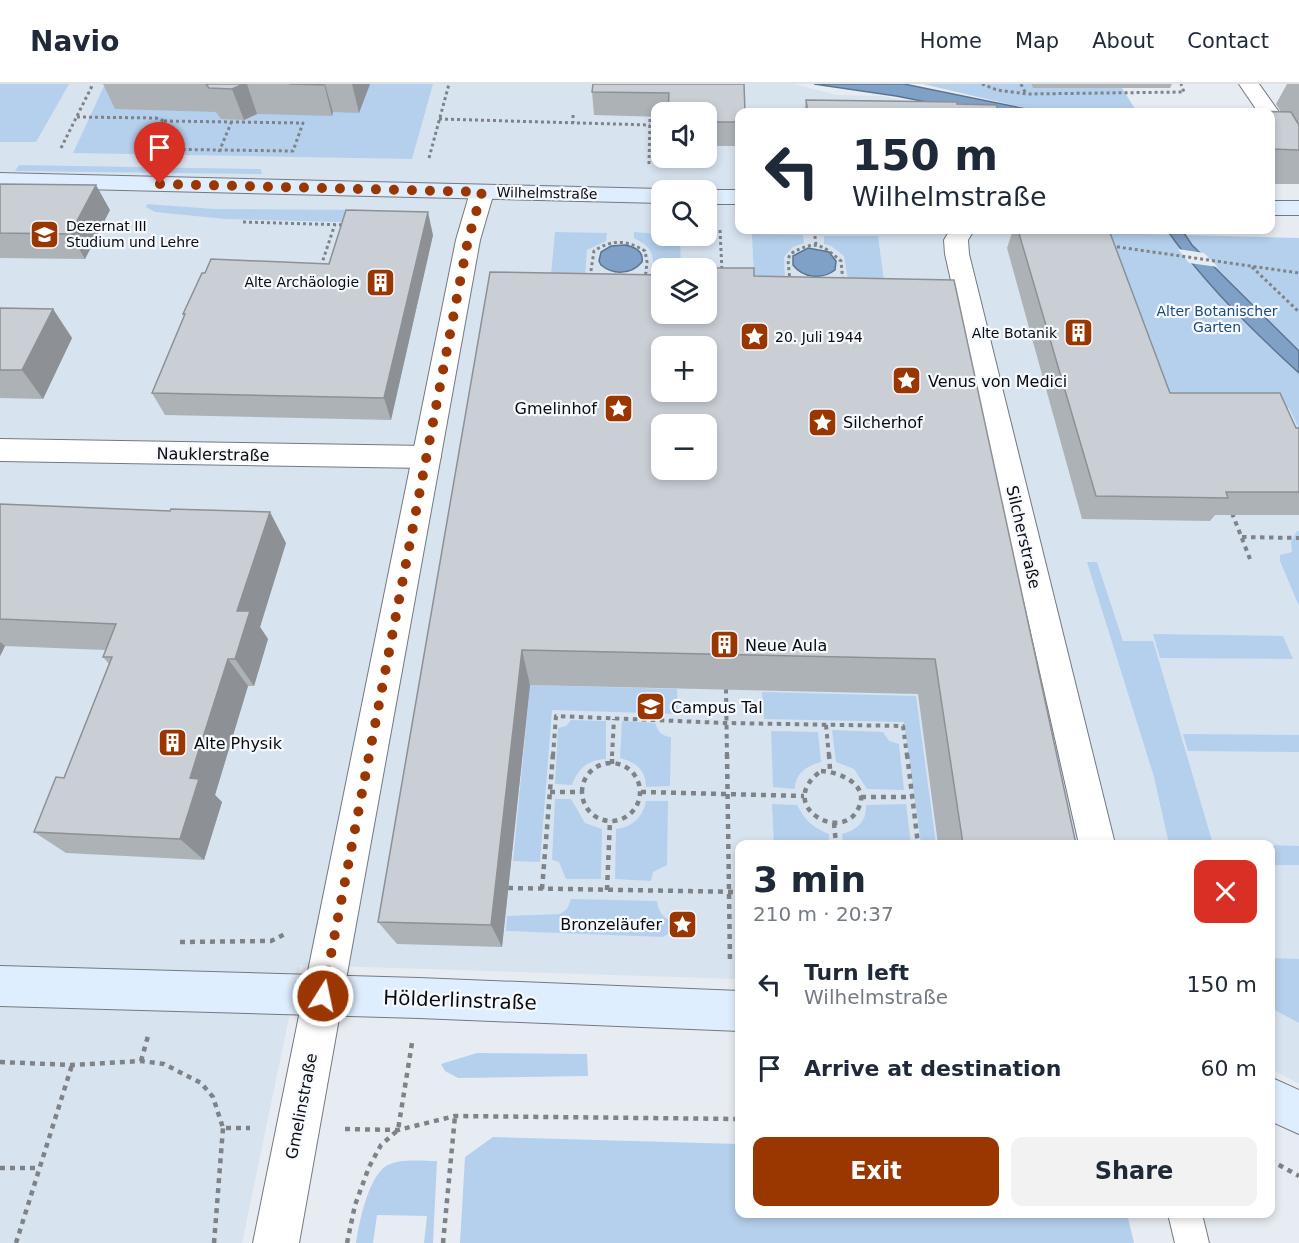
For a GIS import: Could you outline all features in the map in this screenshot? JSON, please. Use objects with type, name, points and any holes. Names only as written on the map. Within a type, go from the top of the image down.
[{"type":"main road","name":"Wilhelmstraße","points":[[0,180],[651,196]]},
{"type":"main road","points":[[717,197],[735,197]]},
{"type":"main road","points":[[1275,208],[1299,208]]},
{"type":"main road","name":"Hölderlinstraße","points":[[0,986],[419,998],[735,1011]]},
{"type":"main road","points":[[1275,1101],[1299,1113]]},
{"type":"street","points":[[1250,84],[1265,108]]},
{"type":"street","name":"Gmelinstraße","points":[[276,1243],[468,240],[482,192]]},
{"type":"street","name":"Silcherstraße","points":[[960,234],[956,240],[957,254],[1095,840]]},
{"type":"street","name":"Nauklerstraße","points":[[0,450],[427,457]]},
{"type":"street","points":[[1275,1085],[1299,1104]]},
{"type":"lane","points":[[1186,1218],[1192,1243]]},
{"type":"path","points":[[58,153],[93,84]]},
{"type":"path","points":[[427,165],[449,84]]},
{"type":"path","points":[[982,84],[997,90],[1027,94],[1184,92],[1181,84]]},
{"type":"path","points":[[1021,84],[1027,94]]},
{"type":"path","points":[[573,115],[573,123]]},
{"type":"path","points":[[77,117],[156,118],[164,121],[231,123],[303,123],[293,151],[148,148],[164,121]]},
{"type":"path","points":[[649,171],[650,117]]},
{"type":"path","points":[[439,119],[650,125]]},
{"type":"path","points":[[220,150],[231,123]]},
{"type":"path","points":[[320,267],[335,225]]},
{"type":"path","points":[[720,227],[723,279]]},
{"type":"path","points":[[815,234],[816,244]]},
{"type":"path","points":[[590,278],[594,250],[612,242],[630,241],[645,251],[647,262],[644,289]]},
{"type":"path","points":[[791,292],[788,260],[790,254],[806,245],[816,244],[836,254],[841,261],[843,293]]},
{"type":"path","points":[[1109,245],[1299,273]]},
{"type":"path","points":[[1252,266],[1298,310]]},
{"type":"path","points":[[1230,506],[1250,559]]},
{"type":"path","points":[[1242,537],[1299,538]]},
{"type":"path","points":[[726,689],[730,962]]},
{"type":"path","points":[[542,889],[556,716],[725,723],[903,726],[917,840]]},
{"type":"path","points":[[612,765],[614,719]]},
{"type":"path","points":[[826,725],[830,770]]},
{"type":"path","points":[[612,765],[629,770],[640,783],[641,792],[635,809],[620,819],[610,820],[601,818],[586,808],[581,792],[583,783],[594,769],[612,765]]},
{"type":"path","points":[[830,770],[838,771],[854,781],[861,797],[857,813],[851,819],[834,823],[817,818],[810,812],[804,796],[804,788],[813,775],[830,770]]},
{"type":"path","points":[[550,792],[581,792]]},
{"type":"path","points":[[641,792],[804,796]]},
{"type":"path","points":[[861,797],[912,797]]},
{"type":"path","points":[[607,890],[610,820]]},
{"type":"path","points":[[834,823],[836,840]]},
{"type":"path","points":[[508,888],[735,892]]},
{"type":"path","points":[[174,942],[271,941],[286,934],[295,921],[299,906],[339,907]]},
{"type":"path","points":[[347,1243],[351,1217],[361,1186],[381,1145],[398,1130],[419,998]]},
{"type":"path","points":[[0,1062],[72,1065],[141,1061],[164,1064],[185,1072],[201,1083],[213,1096],[223,1128],[214,1243]]},
{"type":"path","points":[[16,1243],[72,1065]]},
{"type":"path","points":[[223,1128],[398,1130],[455,1116],[735,1119]]},
{"type":"path","points":[[443,1243],[455,1116]]},
{"type":"path","points":[[1275,1163],[1299,1176]]},
{"type":"path","points":[[0,1167],[39,1168]]},
{"type":"shaded area","name":"Campus Tal","points":[[0,84],[794,84],[837,95],[882,96],[940,108],[735,108],[735,234],[1100,234],[1164,408],[1289,408],[1299,429],[1299,1084],[1275,1071],[1275,840],[735,840],[735,979],[300,965],[242,1243],[0,1243]]},
{"type":"shaded area","points":[[814,84],[904,84],[1021,108],[958,108]]},
{"type":"shaded area","points":[[1170,234],[1185,234],[1192,245],[1299,351],[1299,373],[1229,305]]},
{"type":"shaded area","points":[[625,245],[635,248],[642,255],[642,262],[638,266],[627,271],[616,272],[601,265],[599,261],[601,252],[611,246]]},
{"type":"shaded area","points":[[808,248],[829,252],[836,261],[835,270],[824,275],[813,276],[797,269],[793,265],[793,256]]},
{"type":"green space","points":[[0,84],[69,84],[36,142],[0,142]]},
{"type":"green space","points":[[105,84],[433,84],[412,159],[73,153]]},
{"type":"green space","points":[[923,84],[1031,84],[1033,88],[1122,88],[1134,108],[1024,108]]},
{"type":"green space","points":[[19,165],[261,169],[262,174],[15,171]]},
{"type":"green space","points":[[147,204],[214,209],[379,210],[385,213],[380,223],[225,219],[155,212],[146,207]]},
{"type":"green space","points":[[555,232],[607,233],[606,241],[587,250],[585,275],[551,275]]},
{"type":"green space","points":[[634,232],[651,233],[651,246],[680,246],[681,258],[652,258],[649,249],[634,238]]},
{"type":"green space","points":[[752,234],[803,235],[804,243],[793,247],[784,257],[785,279],[754,278]]},
{"type":"green space","name":"Alter Botanischer Garten","points":[[1105,234],[1299,238],[1299,429],[1289,408],[1164,408]]},
{"type":"green space","points":[[824,236],[878,236],[884,281],[848,280],[844,256],[831,246],[824,244]]},
{"type":"green space","points":[[1299,531],[1299,606],[1280,561],[1280,555],[1292,552],[1291,542]]},
{"type":"green space","points":[[1087,562],[1097,562],[1123,641],[1153,641],[1212,840],[1168,840],[1154,777]]},
{"type":"green space","points":[[1153,634],[1283,636],[1293,659],[1160,658]]},
{"type":"green space","points":[[530,685],[677,689],[678,714],[552,710],[540,862],[513,861]]},
{"type":"green space","points":[[762,692],[916,696],[935,840],[920,840],[904,722],[764,719]]},
{"type":"green space","points":[[571,720],[606,721],[606,759],[584,766],[572,785],[555,784],[558,728],[566,726]]},
{"type":"green space","points":[[622,721],[655,723],[660,733],[671,737],[670,786],[646,787],[642,771],[631,762],[620,758]]},
{"type":"green space","points":[[832,730],[883,732],[889,741],[899,744],[904,790],[867,789],[854,769],[836,762]]},
{"type":"green space","points":[[771,731],[818,732],[821,762],[800,774],[795,789],[773,787]]},
{"type":"green space","points":[[1183,734],[1299,735],[1299,752],[1188,751]]},
{"type":"green space","points":[[555,799],[571,799],[585,823],[602,829],[601,879],[566,879],[559,862],[552,860]]},
{"type":"green space","points":[[646,801],[668,801],[667,865],[653,872],[651,881],[615,879],[616,829],[636,820]]},
{"type":"green space","points":[[772,804],[797,805],[810,823],[829,834],[829,840],[774,840]]},
{"type":"green space","points":[[906,804],[910,840],[843,840],[842,834],[853,830],[863,820],[866,805]]},
{"type":"green space","points":[[1275,845],[1299,846],[1299,865],[1275,865]]},
{"type":"green space","points":[[571,899],[657,901],[660,912],[675,923],[676,929],[663,937],[506,931],[507,916],[560,914],[567,909]]},
{"type":"green space","points":[[1275,958],[1299,959],[1299,1023],[1275,1010]]},
{"type":"green space","points":[[477,1053],[587,1054],[588,1076],[458,1078],[445,1071],[441,1064]]},
{"type":"green space","points":[[493,1137],[735,1144],[735,1218],[1128,1218],[1134,1243],[460,1243],[465,1157]]},
{"type":"green space","points":[[411,1160],[437,1161],[433,1243],[424,1243],[427,1216],[377,1215],[373,1243],[356,1243],[365,1201],[380,1172],[391,1163]]},
{"type":"pier","points":[[1178,249],[1204,253],[1218,267],[1189,263]]},
{"type":"building","points":[[206,84],[243,84],[232,89],[209,88]]},
{"type":"building","points":[[593,84],[744,84],[745,108],[735,108],[735,122],[717,122],[717,102],[669,102],[669,93],[592,92]]},
{"type":"building","points":[[806,100],[957,102],[957,104],[996,105],[997,108],[807,108]]},
{"type":"building","points":[[1275,112],[1291,112],[1299,125],[1299,150],[1275,149]]},
{"type":"building","points":[[0,184],[96,185],[70,234],[0,233]]},
{"type":"building","points":[[346,210],[428,212],[384,398],[152,393],[185,314],[183,314],[211,259],[329,264]]},
{"type":"building","points":[[1019,234],[1110,234],[1170,393],[1280,393],[1296,428],[1299,428],[1299,492],[1226,492],[1228,498],[1096,496]]},
{"type":"building","name":"Neue Aula","points":[[717,268],[754,268],[754,276],[954,280],[1075,840],[962,840],[935,659],[522,650],[491,925],[378,922],[490,272],[651,275],[651,324],[717,324]]},
{"type":"building","points":[[0,308],[53,309],[22,370],[0,370]]},
{"type":"building","name":"Alte Physik","points":[[0,504],[170,511],[171,509],[270,512],[237,611],[250,611],[235,659],[228,659],[190,778],[199,779],[180,839],[34,832],[56,777],[64,778],[112,657],[103,657],[116,624],[0,619]]},
{"type":"place","name":"Dezernat III Studium und Lehre","points":[[45,234]]},
{"type":"place","name":"Alte Archäologie","points":[[380,282]]},
{"type":"place","name":"Alte Botanik","points":[[1078,333]]},
{"type":"place","name":"20. Juli 1944","points":[[754,337]]},
{"type":"place","name":"Venus von Medici","points":[[907,381]]},
{"type":"place","name":"Gmelinhof","points":[[618,408]]},
{"type":"place","name":"Silcherhof","points":[[822,422]]},
{"type":"place","name":"Neue Aula","points":[[724,645]]},
{"type":"place","name":"Campus Tal","points":[[650,707]]},
{"type":"place","name":"Alte Physik","points":[[173,743]]},
{"type":"place","name":"Bronzeläufer","points":[[683,924]]},
{"type":"route","points":[[160,184],[482,192],[468,240],[447,343],[323,996]]}]
